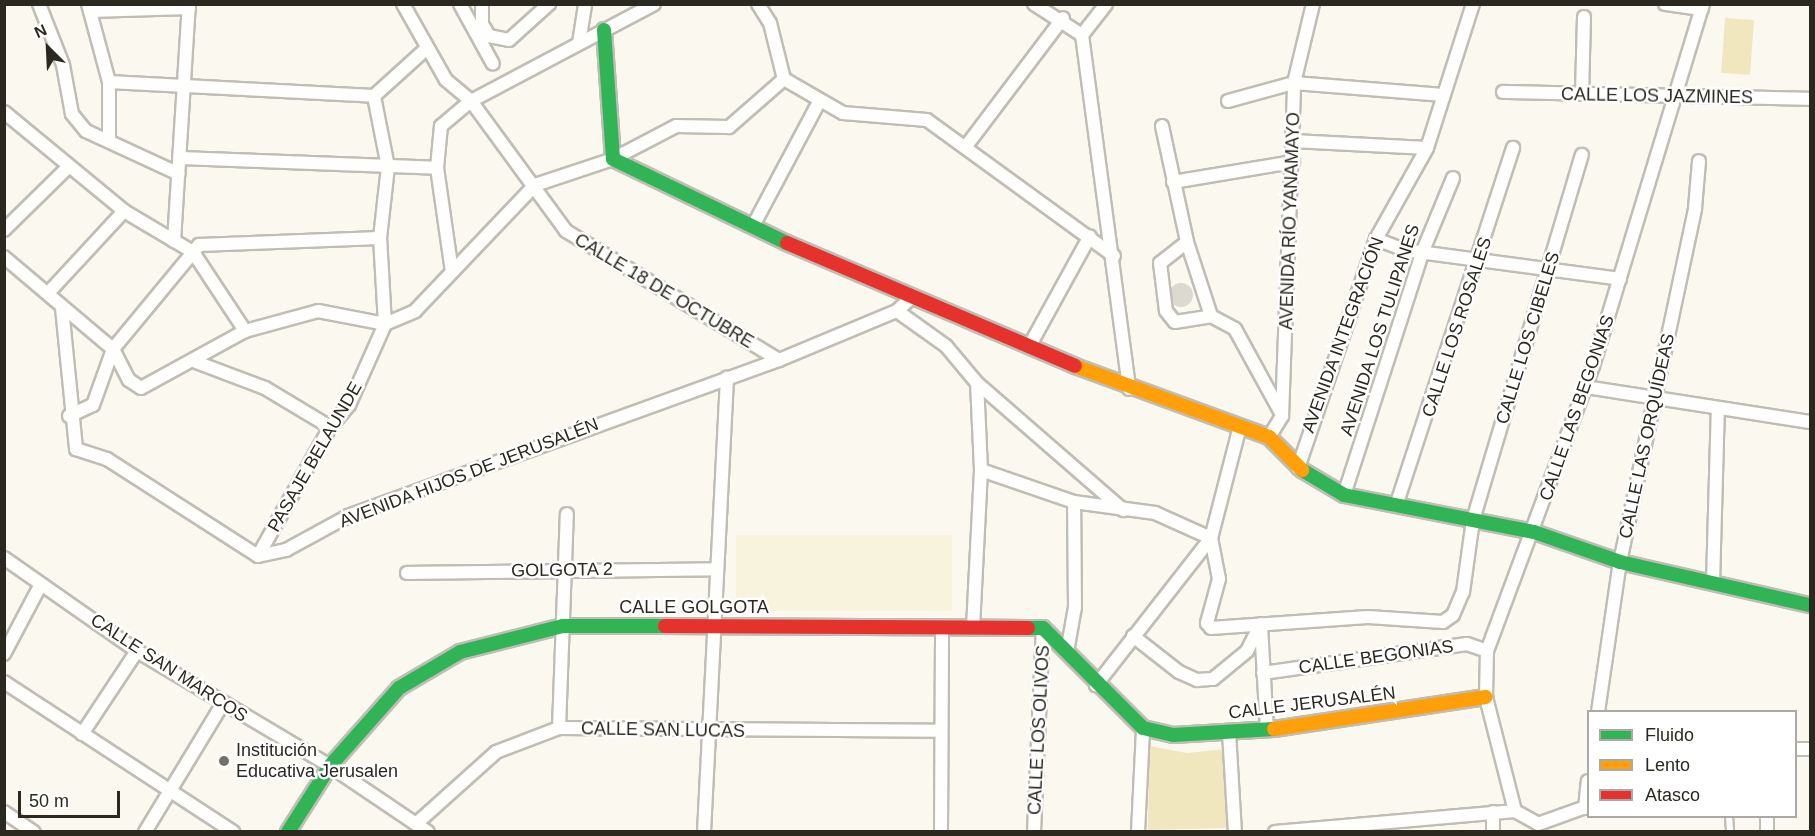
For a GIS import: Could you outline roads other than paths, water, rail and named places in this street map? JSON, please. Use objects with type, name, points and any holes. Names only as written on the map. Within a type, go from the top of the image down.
[{"type":"street","points":[[39,4],[63,65],[72,114],[86,131],[179,174]]},
{"type":"street","name":"CALLE 18 DE OCTUBRE","points":[[403,4],[426,49],[446,80],[471,101],[535,185],[566,231],[778,360]]},
{"type":"street","points":[[460,4],[493,64]]},
{"type":"street","points":[[482,4],[482,24],[489,36],[509,40],[549,4]]},
{"type":"street","points":[[579,43],[585,4]]},
{"type":"street","points":[[452,272],[437,168],[441,126],[471,101],[654,4]]},
{"type":"street","points":[[758,4],[770,23],[784,79],[819,102],[843,113],[927,120],[967,145],[1023,192],[1090,236],[1114,256]]},
{"type":"street","points":[[1034,4],[1063,18],[1082,35],[1114,256],[1129,389]]},
{"type":"street","points":[[1082,35],[1106,4]]},
{"type":"street","name":"AVENIDA RÍO YANAMAYO","points":[[1269,437],[1282,416],[1293,162],[1294,83],[1314,4]]},
{"type":"street","name":"AVENIDA INTEGRACIÓN","points":[[1298,468],[1376,239],[1427,148],[1473,4]]},
{"type":"street","points":[[1665,4],[1702,7]]},
{"type":"street","points":[[109,141],[109,82],[89,8],[189,6],[174,241]]},
{"type":"street","name":"CALLE LAS BEGONIAS","points":[[1515,811],[1486,698],[1487,651],[1534,532],[1586,387],[1702,7]]},
{"type":"street","points":[[1582,94],[1584,17]]},
{"type":"street","points":[[967,145],[1063,18]]},
{"type":"street","points":[[604,30],[613,159]]},
{"type":"street","points":[[109,82],[184,84],[374,96],[426,49]]},
{"type":"street","points":[[4,257],[50,291],[62,308],[112,349],[129,381],[141,388],[196,362],[245,331],[318,310],[385,324],[415,311],[535,185],[613,159],[676,126],[729,127],[784,79]]},
{"type":"street","points":[[1228,101],[1294,83],[1444,95]]},
{"type":"street","name":"CALLE LOS JAZMINES","points":[[1503,92],[1676,98],[1810,99]]},
{"type":"street","points":[[374,96],[387,167],[380,238],[385,324]]},
{"type":"street","points":[[753,226],[819,102]]},
{"type":"street","points":[[7,120],[124,211],[193,252],[245,331]]},
{"type":"street","points":[[1162,126],[1187,242],[1211,316]]},
{"type":"street","points":[[1293,141],[1427,148]]},
{"type":"street","name":"CALLE LOS ROSALES","points":[[1396,506],[1480,262],[1513,148]]},
{"type":"street","name":"CALLE LOS CIBELES","points":[[1261,624],[1368,618],[1443,622],[1453,615],[1463,592],[1473,520],[1582,155]]},
{"type":"street","points":[[180,158],[437,168]]},
{"type":"street","points":[[613,159],[910,299],[1030,345],[1129,389],[1179,400],[1239,430],[1269,437],[1298,468],[1344,495],[1534,532],[1620,562],[1810,605]]},
{"type":"street","name":"CALLE LAS ORQUÍDEAS","points":[[1599,710],[1620,562],[1695,208],[1699,161]]},
{"type":"street","points":[[1173,182],[1293,162]]},
{"type":"street","points":[[4,230],[68,167]]},
{"type":"street","name":"AVENIDA LOS TULIPANES","points":[[1344,495],[1422,253],[1453,178]]},
{"type":"street","points":[[50,291],[124,211]]},
{"type":"street","points":[[1030,345],[1090,236]]},
{"type":"street","points":[[69,416],[93,405],[112,349],[193,252],[207,241],[380,238]]},
{"type":"street","points":[[1376,239],[1422,253],[1620,279]]},
{"type":"street","points":[[1187,242],[1160,263],[1163,303],[1175,322],[1211,316],[1235,329],[1282,416]]},
{"type":"street","name":"AVENIDA HIJOS DE JERUSALÉN","points":[[258,556],[286,550],[348,516],[778,360],[897,311],[910,299]]},
{"type":"street","points":[[62,308],[69,416],[76,449],[107,459],[258,556]]},
{"type":"street","points":[[897,311],[946,346],[977,383],[1123,510]]},
{"type":"street","name":"PASAJE BELAUNDE","points":[[258,556],[330,427],[349,405],[385,324]]},
{"type":"street","points":[[196,362],[265,387],[330,427]]},
{"type":"street","points":[[704,831],[727,378]]},
{"type":"street","points":[[973,628],[981,470],[977,383]]},
{"type":"street","points":[[1586,387],[1656,400],[1810,422]]},
{"type":"street","points":[[1713,583],[1718,409]]},
{"type":"street","points":[[1096,685],[1211,538],[1239,430]]},
{"type":"street","points":[[981,470],[1074,502],[1155,513],[1211,538]]},
{"type":"street","points":[[1067,652],[1075,606],[1074,502]]},
{"type":"street","points":[[559,728],[567,514]]},
{"type":"street","points":[[1211,538],[1219,579],[1207,623],[1211,628],[1261,624]]},
{"type":"street","name":"CALLE SAN MARCOS","points":[[4,558],[137,651],[222,705],[330,766],[428,831]]},
{"type":"street","name":"GOLGOTA 2","points":[[407,573],[716,569]]},
{"type":"street","points":[[4,654],[41,584]]},
{"type":"street","name":"CALLE GOLGOTA","points":[[288,831],[330,766],[370,715],[433,666],[488,642],[563,626],[714,624],[1043,628]]},
{"type":"street","points":[[1133,636],[1179,672],[1197,680],[1213,680],[1247,651],[1261,624]]},
{"type":"street","points":[[1261,624],[1267,730]]},
{"type":"street","points":[[941,831],[942,628]]},
{"type":"street","points":[[1043,628],[1096,685],[1143,728],[1138,831]]},
{"type":"street","name":"CALLE LOS OLIVOS","points":[[1034,831],[1043,628]]},
{"type":"street","name":"CALLE BEGONIAS","points":[[1263,673],[1467,644],[1487,651]]},
{"type":"street","points":[[82,734],[137,651]]},
{"type":"street","points":[[4,682],[233,831]]},
{"type":"street","name":"CALLE JERUSALÉN","points":[[1143,728],[1173,735],[1267,730],[1486,698]]},
{"type":"street","points":[[145,831],[171,792],[222,705]]},
{"type":"street","name":"CALLE SAN LUCAS","points":[[417,823],[496,752],[559,728],[710,731],[941,731]]},
{"type":"street","points":[[1229,732],[1235,831]]},
{"type":"street","points":[[1275,831],[1515,811],[1538,824],[1587,807]]},
{"type":"street","points":[[4,812],[34,831]]},
{"type":"street","points":[[1493,812],[1493,831]]},
{"type":"place","name":"Institución Educativa Jerusalen","points":[[224,761]]}]
